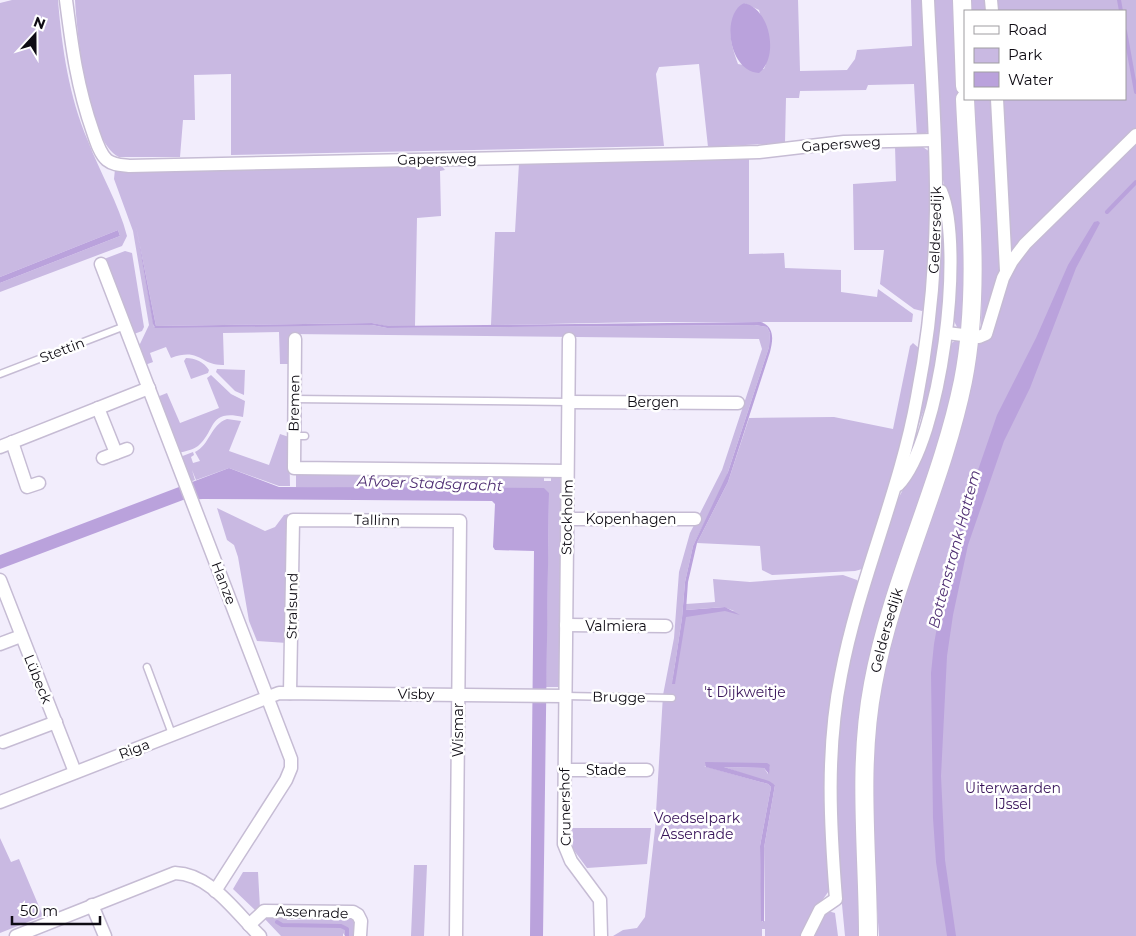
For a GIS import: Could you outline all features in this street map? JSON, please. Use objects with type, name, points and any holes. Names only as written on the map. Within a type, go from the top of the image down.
[{"type":"main road","points":[[962,0],[964,57]]},
{"type":"main road","name":"Geldersedijk","points":[[868,936],[863,776],[873,685],[898,589],[947,445],[963,380],[968,336],[971,269],[965,100]]},
{"type":"street","name":"Gapersweg","points":[[66,0],[74,68],[82,100],[98,144],[106,158],[114,164],[129,166],[692,154],[760,152],[825,143],[934,140]]},
{"type":"street","name":"Geldersedijk","points":[[807,936],[820,910],[836,898],[831,828],[831,773],[836,700],[852,626],[896,488],[912,426],[927,338],[934,265],[936,179],[928,0]]},
{"type":"street","points":[[997,100],[1006,272]]},
{"type":"street","points":[[947,333],[979,337],[988,330],[1006,272],[1025,244],[1136,135]]},
{"type":"street","name":"Geldersedijk","points":[[896,488],[910,471],[928,424],[947,333],[949,254],[946,212],[943,196],[936,179]]},
{"type":"street","name":"Hanze","points":[[101,264],[290,754],[291,768],[215,891]]},
{"type":"street","name":"Bremen","points":[[295,338],[293,399],[299,436],[294,468],[567,471]]},
{"type":"street","name":"Stockholm","points":[[561,696],[566,625],[568,339]]},
{"type":"street","points":[[40,483],[27,487],[6,444],[149,388]]},
{"type":"street","name":"Bergen","points":[[568,402],[738,403]]},
{"type":"street","points":[[98,408],[121,451],[103,458]]},
{"type":"street","name":"Kopenhagen","points":[[567,519],[695,519]]},
{"type":"street","name":"Tallinn","points":[[293,520],[460,521],[460,524]]},
{"type":"street","name":"Stralsund","points":[[290,693],[293,520]]},
{"type":"street","name":"Wismar","points":[[456,936],[460,524]]},
{"type":"street","name":"Lübeck","points":[[0,580],[75,772]]},
{"type":"street","name":"Valmiera","points":[[566,625],[666,626]]},
{"type":"street","points":[[0,644],[21,636]]},
{"type":"street","name":"Visby","points":[[268,697],[279,693],[561,696]]},
{"type":"street","name":"Crunershof","points":[[561,696],[565,852],[600,900],[601,936]]},
{"type":"street","name":"Riga","points":[[0,802],[268,697]]},
{"type":"street","name":"Lübeck","points":[[3,742],[56,722]]},
{"type":"street","name":"Stade","points":[[564,770],[647,770]]},
{"type":"street","points":[[16,936],[176,873],[200,878],[215,891],[251,931]]},
{"type":"street","points":[[92,905],[104,936]]},
{"type":"street","name":"Assenrade","points":[[251,931],[264,911],[353,912],[358,915],[361,921],[360,936]]},
{"type":"lane","name":"Stettin","points":[[0,374],[125,326]]},
{"type":"lane","points":[[293,399],[568,402]]},
{"type":"lane","points":[[147,667],[172,734]]},
{"type":"lane","name":"Brugge","points":[[561,696],[672,698]]},
{"type":"green space","points":[[12,0],[58,0],[64,54],[71,90],[81,124],[124,224],[127,236],[122,246],[0,292],[0,283],[120,236],[118,230],[0,277],[0,3]]},
{"type":"green space","points":[[75,0],[798,0],[800,71],[847,70],[855,59],[857,50],[912,46],[911,0],[923,0],[929,128],[926,134],[917,138],[914,84],[868,85],[866,90],[800,91],[799,98],[786,98],[785,143],[708,147],[699,64],[659,67],[656,74],[664,146],[231,155],[231,74],[194,75],[195,120],[183,120],[180,157],[119,157],[108,147],[99,130],[92,109],[81,60]],"holes":[[[744,3],[759,10],[768,47],[767,62],[764,69],[738,64],[731,39],[734,19]]]},
{"type":"green space","points":[[933,0],[956,0],[964,224],[963,328],[957,327],[952,317],[948,208],[942,174]]},
{"type":"green space","name":"Uiterwaarden IJssel","points":[[969,0],[1136,0],[1136,936],[879,936],[873,852],[872,753],[880,679],[974,342],[987,322],[981,326],[982,272],[974,100],[1126,100],[1126,10],[970,10]]},
{"type":"green space","points":[[920,145],[930,152],[932,179],[926,309],[922,311],[914,309],[880,284],[884,250],[854,250],[853,184],[896,181],[895,146]]},
{"type":"green space","points":[[749,157],[749,254],[784,253],[785,268],[841,270],[841,292],[877,297],[878,289],[913,314],[912,322],[645,322],[491,325],[495,232],[515,232],[519,163]]},
{"type":"green space","name":"'t Dijkweitje","points":[[441,165],[445,170],[440,171],[441,216],[417,218],[415,326],[386,326],[372,323],[156,326],[136,226],[154,327],[372,325],[387,328],[755,325],[767,327],[770,333],[769,347],[725,481],[693,546],[685,582],[682,618],[672,684],[684,616],[721,610],[734,611],[724,607],[686,610],[686,604],[715,602],[713,579],[750,582],[843,575],[857,580],[860,585],[841,647],[831,888],[816,909],[802,936],[765,936],[765,929],[762,929],[762,936],[613,936],[623,930],[637,928],[645,917],[655,829],[663,695],[674,638],[679,572],[690,533],[722,470],[762,349],[759,339],[290,334],[289,364],[280,364],[279,332],[223,333],[224,365],[216,365],[189,355],[171,358],[166,347],[150,353],[153,362],[145,365],[139,346],[149,325],[133,231],[114,179],[115,169]],"holes":[[[770,765],[768,774],[764,768],[724,767],[775,785],[764,848],[765,921],[762,922],[760,846],[771,787],[768,784],[704,766]]]},
{"type":"green space","points":[[940,197],[945,243],[945,322],[929,396],[915,435],[929,361]]},
{"type":"green space","points":[[125,251],[132,253],[144,327],[142,331],[134,334],[104,259]]},
{"type":"green space","points":[[958,339],[961,340],[952,400],[882,621],[860,936],[845,936],[835,831],[837,727],[851,645],[895,505],[914,468],[950,344]]},
{"type":"green space","points":[[913,343],[921,350],[910,416],[866,568],[855,571],[772,575],[762,570],[760,546],[697,543],[728,482],[749,418],[834,417],[893,429],[910,346]]},
{"type":"green space","points":[[186,358],[202,363],[209,370],[208,373],[191,379],[184,361]]},
{"type":"green space","points":[[217,369],[245,370],[244,395],[235,391],[216,372]]},
{"type":"green space","points":[[211,375],[231,394],[245,401],[243,417],[232,415],[218,419],[198,446],[179,453],[157,397],[167,393],[180,423],[219,408],[207,378]]},
{"type":"green space","points":[[227,419],[241,421],[229,451],[269,465],[280,434],[289,437],[290,486],[279,486],[229,468],[196,480],[192,470],[195,480],[190,482],[180,457],[193,452],[194,455],[191,457],[193,463],[200,461],[195,452],[204,445],[213,430]]},
{"type":"green space","points":[[296,472],[544,475],[544,481],[551,481],[551,475],[560,477],[561,687],[546,687],[549,493],[296,487]]},
{"type":"green space","points":[[217,508],[265,531],[275,527],[284,515],[288,514],[287,643],[257,641],[249,621],[238,557],[234,545],[227,540]]},
{"type":"green space","name":"Voedselpark Assenrade","points":[[572,828],[651,828],[647,864],[587,868],[573,849]]},
{"type":"green space","points":[[0,838],[11,862],[19,859],[43,916],[0,933]]},
{"type":"green space","points":[[414,865],[427,865],[424,936],[411,936]]},
{"type":"green space","points":[[243,872],[258,872],[260,908],[256,911],[233,889]]},
{"type":"green space","points":[[828,911],[835,913],[838,936],[812,936],[821,917]]},
{"type":"green space","points":[[286,916],[287,920],[343,919],[344,916],[354,920],[359,928],[354,928],[354,936],[345,936],[343,933],[343,936],[281,936],[263,917]]},
{"type":"water","points":[[744,3],[753,7],[761,14],[769,35],[769,57],[759,73],[749,70],[740,63],[731,41],[730,29],[732,18],[737,9]]},
{"type":"water","points":[[1098,221],[1100,223],[1076,268],[1030,388],[1004,441],[968,545],[953,615],[947,656],[941,776],[945,860],[956,936],[947,936],[936,862],[933,818],[931,673],[934,644],[948,565],[957,531],[997,415],[1036,338],[1068,265],[1094,222]]},
{"type":"water","points":[[136,226],[156,326],[372,323],[388,326],[761,322],[766,324],[772,334],[770,352],[728,482],[697,543],[688,582],[686,610],[725,607],[740,615],[725,611],[686,617],[675,684],[672,684],[682,618],[685,582],[693,546],[728,472],[769,347],[770,333],[767,327],[755,325],[387,328],[372,325],[155,328]]},
{"type":"water","points":[[118,230],[120,236],[0,283],[0,277]]},
{"type":"water","points":[[229,468],[279,487],[544,488],[549,493],[543,936],[530,936],[534,551],[495,550],[493,547],[495,504],[492,501],[183,500],[0,569],[0,555]]},
{"type":"water","points":[[705,762],[767,763],[770,765],[769,774],[764,768],[724,767],[769,781],[775,785],[764,848],[764,922],[761,921],[760,846],[771,787],[768,784],[706,767]]},
{"type":"waterway","name":"Bottenstrank Hattem","points":[[1119,0],[1121,10]]},
{"type":"waterway","name":"Bottenstrank Hattem","points":[[1126,37],[1136,92]]},
{"type":"waterway","name":"Bottenstrank Hattem","points":[[1107,212],[1136,182]]},
{"type":"waterway","points":[[277,922],[282,925],[341,926],[347,929],[347,936]]},
{"type":"water label","name":"Afvoer Stadsgracht","points":[[430,483]]}]
